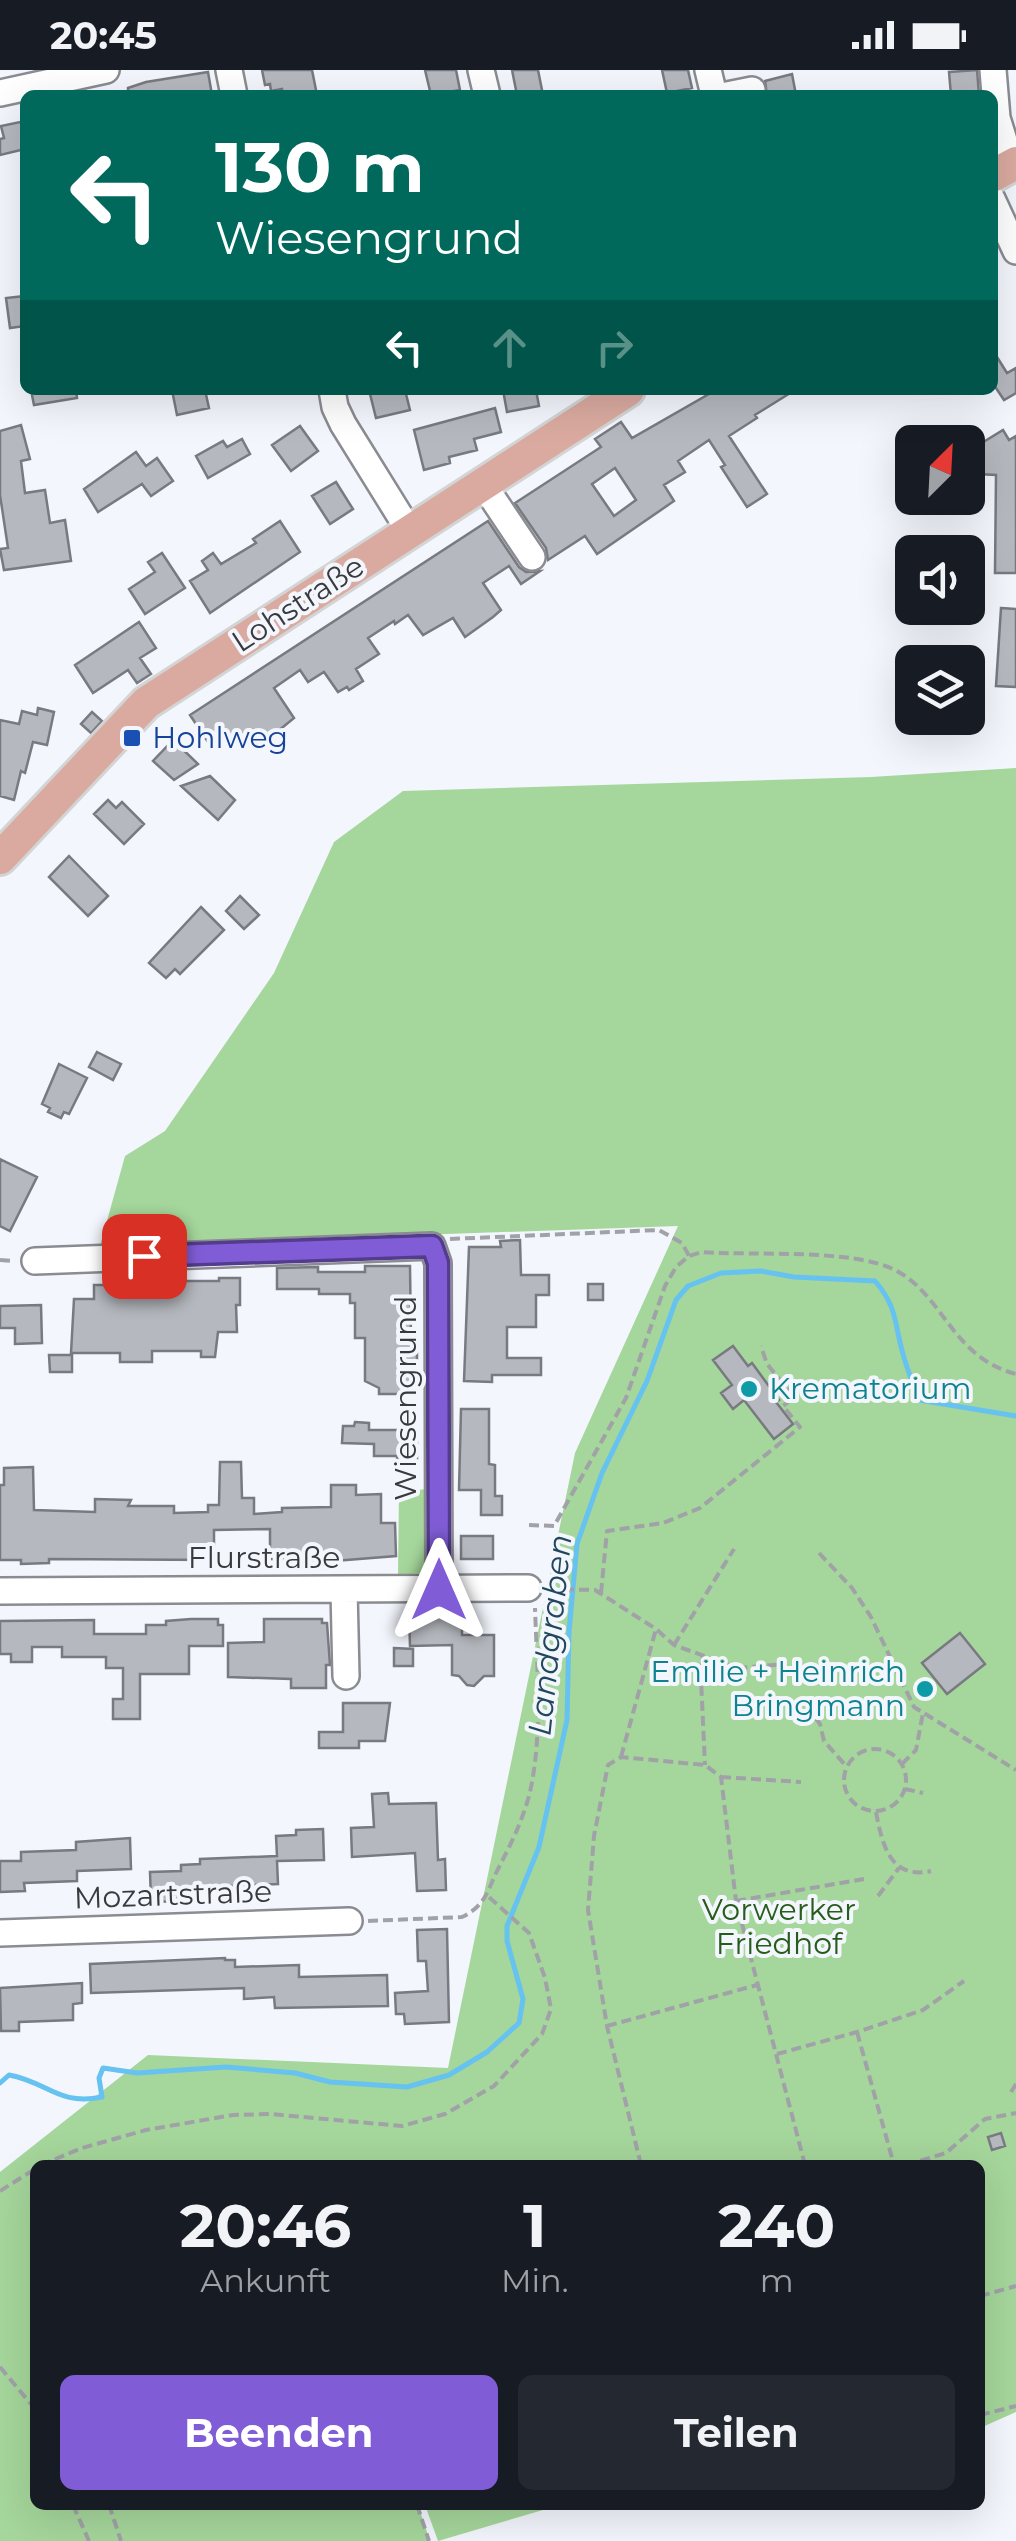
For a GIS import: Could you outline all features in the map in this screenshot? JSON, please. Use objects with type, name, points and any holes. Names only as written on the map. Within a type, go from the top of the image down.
[{"type":"main road","name":"Lohstraße","points":[[0,858],[146,704],[620,395]]},
{"type":"street","points":[[0,94],[88,72]]},
{"type":"street","points":[[998,123],[1007,168]]},
{"type":"street","points":[[998,212],[1016,250]]},
{"type":"street","points":[[333,395],[343,424],[410,532]]},
{"type":"street","points":[[483,484],[532,557]]},
{"type":"street","points":[[34,1261],[432,1246]]},
{"type":"street","name":"Wiesengrund","points":[[432,1246],[438,1263],[439,1590]]},
{"type":"street","points":[[344,1590],[346,1676]]},
{"type":"street","name":"Flurstraße","points":[[0,1591],[439,1590],[538,1595]]},
{"type":"street","name":"Mozartstraße","points":[[0,1934],[348,1921]]},
{"type":"path","points":[[432,1246],[443,1239],[659,1230],[682,1243],[689,1256]]},
{"type":"path","points":[[529,1525],[554,1526],[626,1398],[665,1286],[676,1266],[689,1256],[702,1252],[867,1260],[896,1270],[916,1284],[971,1351],[996,1369],[1016,1374]]},
{"type":"path","points":[[601,1592],[607,1531],[663,1523],[700,1508],[800,1427],[783,1406],[794,1396],[767,1364],[762,1346]]},
{"type":"path","points":[[674,1645],[734,1549]]},
{"type":"path","points":[[819,1554],[852,1588],[872,1618],[914,1707],[1016,1770]]},
{"type":"path","points":[[348,1921],[462,1917],[488,1897],[523,1815],[535,1766],[538,1595],[580,1589],[601,1592],[656,1628],[674,1645],[737,1668],[788,1664]]},
{"type":"path","points":[[621,1758],[656,1628]]},
{"type":"path","points":[[703,1656],[705,1765]]},
{"type":"path","points":[[902,1764],[916,1750],[923,1713]]},
{"type":"path","points":[[787,1714],[813,1715],[824,1741],[847,1766]]},
{"type":"path","points":[[876,1749],[896,1756],[906,1774],[905,1789],[897,1803],[876,1812],[858,1808],[850,1801],[843,1782],[847,1766],[856,1754],[876,1749]]},
{"type":"path","points":[[640,2160],[607,2026],[588,1910],[594,1836],[608,1764],[621,1758],[705,1765],[722,1777],[802,1782]]},
{"type":"path","points":[[722,1777],[736,1900],[805,2160]]},
{"type":"path","points":[[905,1789],[924,1793]]},
{"type":"path","points":[[876,1812],[881,1838],[898,1868],[911,1873],[930,1871]]},
{"type":"path","points":[[878,1896],[898,1868]]},
{"type":"path","points":[[736,1900],[864,1879]]},
{"type":"path","points":[[53,2160],[146,2130],[233,2115],[270,2114],[402,2126],[446,2114],[494,2086],[542,2034],[550,2009],[529,1933],[488,1897]]},
{"type":"path","points":[[776,2054],[923,2010],[964,1981]]},
{"type":"path","points":[[607,2026],[758,1985]]},
{"type":"path","points":[[857,2032],[893,2160]]},
{"type":"path","points":[[1011,2092],[1016,2084]]},
{"type":"path","points":[[921,2160],[946,2152],[985,2119],[1016,2113]]},
{"type":"path","points":[[0,2192],[30,2172]]},
{"type":"path","points":[[985,2295],[1016,2286]]},
{"type":"path","points":[[0,2367],[30,2403]]},
{"type":"path","points":[[985,2415],[1016,2406]]},
{"type":"path","points":[[75,2510],[90,2541]]},
{"type":"path","points":[[111,2510],[121,2541]]},
{"type":"path","points":[[419,2510],[429,2541]]},
{"type":"green space","name":"Vorwerker Friedhof","points":[[1016,768],[1016,2412],[985,2426],[985,2160],[30,2160],[30,2510],[420,2510],[430,2541],[0,2541],[0,2172],[148,2055],[448,2068],[575,1453],[678,1226],[100,1246],[125,1156],[165,1131],[274,973],[334,842],[403,791],[871,777]]},
{"type":"green space","points":[[427,1489],[427,1573],[398,1575],[399,1492]]},
{"type":"green space","points":[[427,2510],[543,2510],[438,2541]]},
{"type":"building","points":[[262,70],[312,70],[316,90],[271,90],[270,84],[265,85]]},
{"type":"building","points":[[425,70],[456,70],[460,90],[430,90]]},
{"type":"building","points":[[512,70],[538,70],[542,90],[516,90]]},
{"type":"building","points":[[662,70],[688,70],[692,88],[666,90]]},
{"type":"building","points":[[977,70],[979,90],[951,90],[949,72]]},
{"type":"building","points":[[208,72],[211,90],[128,90],[146,82]]},
{"type":"building","points":[[792,74],[795,90],[766,90],[765,81]]},
{"type":"building","points":[[20,122],[20,150],[0,155],[0,139],[4,138],[1,126]]},
{"type":"building","points":[[20,297],[20,327],[10,328],[6,298]]},
{"type":"building","points":[[998,359],[1007,373],[1016,368],[1016,393],[1004,400],[998,391]]},
{"type":"building","points":[[32,395],[77,395],[77,398],[34,405]]},
{"type":"building","points":[[173,395],[206,395],[209,408],[177,415]]},
{"type":"building","points":[[370,395],[406,395],[410,410],[376,418]]},
{"type":"building","points":[[504,395],[537,395],[539,406],[507,412]]},
{"type":"building","points":[[707,395],[787,395],[729,436],[767,494],[747,507],[709,440],[678,461],[685,472],[664,485],[674,501],[597,554],[585,536],[548,560],[546,548],[515,503],[601,447],[595,439],[621,422],[632,438]],"holes":[[[615,468],[636,500],[614,516],[592,484]]]},
{"type":"building","points":[[495,408],[501,432],[474,439],[477,450],[449,457],[450,463],[424,470],[414,430]]},
{"type":"building","points":[[21,425],[30,459],[21,461],[25,493],[45,490],[50,523],[65,520],[71,561],[4,570],[0,549],[8,548],[0,495],[0,431]]},
{"type":"building","points":[[300,426],[318,451],[291,471],[272,445]]},
{"type":"building","points":[[1003,430],[1009,440],[1016,436],[1016,573],[995,573],[996,475],[985,474],[985,441]]},
{"type":"building","points":[[242,439],[250,454],[208,478],[196,456],[223,441],[227,447]]},
{"type":"building","points":[[136,452],[146,466],[157,458],[173,481],[151,496],[142,484],[98,512],[84,489]]},
{"type":"building","points":[[336,482],[353,509],[330,524],[312,496]]},
{"type":"building","points":[[280,521],[300,552],[210,613],[190,581],[208,570],[202,561],[213,553],[221,564],[256,543],[253,539]]},
{"type":"building","points":[[488,521],[519,567],[526,572],[540,571],[521,584],[509,566],[483,583],[501,610],[493,617],[465,637],[453,618],[423,635],[408,615],[395,624],[394,621],[368,638],[379,654],[356,669],[363,681],[338,692],[324,672],[308,682],[300,670],[274,688],[294,718],[277,732],[261,743],[252,730],[231,743],[223,732],[208,742],[190,715]]},
{"type":"building","points":[[162,553],[185,588],[145,614],[129,589],[155,572],[148,562]]},
{"type":"building","points":[[1001,608],[1016,609],[1016,687],[996,686]]},
{"type":"building","points":[[139,622],[156,648],[140,658],[151,674],[137,683],[128,670],[93,693],[75,665]]},
{"type":"building","points":[[38,708],[54,712],[47,745],[33,742],[14,800],[0,796],[0,720],[19,724],[22,711],[37,715]]},
{"type":"building","points":[[92,712],[102,721],[91,733],[81,724]]},
{"type":"building","points":[[173,740],[198,764],[174,780],[153,761]]},
{"type":"building","points":[[210,776],[235,800],[218,820],[181,786]]},
{"type":"building","points":[[108,800],[116,808],[122,802],[144,824],[124,844],[94,814]]},
{"type":"building","points":[[69,856],[108,896],[88,916],[49,877]]},
{"type":"building","points":[[240,896],[259,915],[244,929],[226,911]]},
{"type":"building","points":[[201,907],[224,930],[180,974],[175,969],[166,978],[149,963]]},
{"type":"building","points":[[97,1052],[121,1064],[113,1080],[89,1067]]},
{"type":"building","points":[[59,1064],[87,1078],[69,1114],[64,1112],[61,1118],[42,1104]]},
{"type":"building","points":[[0,1159],[37,1177],[10,1231],[0,1226]]},
{"type":"building","points":[[520,1240],[521,1275],[549,1275],[549,1295],[536,1295],[536,1327],[507,1327],[507,1358],[541,1358],[541,1375],[492,1375],[492,1382],[464,1381],[469,1247],[501,1247],[500,1241]]},
{"type":"building","points":[[365,1266],[410,1266],[411,1338],[417,1338],[417,1394],[379,1394],[379,1388],[365,1381],[365,1338],[355,1338],[355,1303],[350,1303],[350,1294],[277,1289],[277,1268],[365,1272]]},
{"type":"building","points":[[240,1278],[240,1305],[236,1305],[237,1332],[218,1332],[215,1357],[201,1357],[201,1351],[152,1351],[152,1362],[120,1362],[120,1353],[71,1353],[74,1299],[94,1299],[94,1285],[171,1285],[171,1281]]},
{"type":"building","points":[[588,1284],[603,1284],[603,1300],[588,1300]]},
{"type":"building","points":[[41,1305],[42,1343],[15,1344],[15,1328],[0,1328],[0,1306]]},
{"type":"building","name":"Krematorium","points":[[733,1346],[748,1366],[752,1363],[793,1424],[774,1439],[744,1400],[733,1409],[721,1393],[732,1385],[713,1360]]},
{"type":"building","points":[[49,1355],[72,1355],[72,1372],[50,1372]]},
{"type":"building","points":[[461,1409],[489,1409],[489,1464],[495,1465],[495,1496],[502,1496],[502,1515],[481,1515],[481,1490],[459,1490]]},
{"type":"building","points":[[355,1422],[369,1423],[369,1430],[417,1430],[417,1463],[397,1463],[397,1456],[374,1456],[374,1444],[342,1443],[343,1426],[354,1426]]},
{"type":"building","points":[[220,1462],[241,1462],[242,1498],[254,1498],[254,1514],[282,1512],[282,1508],[331,1507],[331,1485],[356,1485],[356,1495],[381,1494],[381,1523],[395,1523],[396,1556],[334,1561],[270,1559],[270,1529],[214,1530],[214,1560],[49,1559],[49,1563],[21,1564],[21,1560],[0,1560],[0,1485],[4,1485],[4,1468],[33,1467],[34,1510],[95,1512],[95,1499],[131,1500],[128,1506],[174,1506],[174,1513],[208,1512],[208,1505],[219,1505]]},
{"type":"building","points":[[461,1536],[493,1536],[493,1559],[461,1559]]},
{"type":"building","points":[[445,1609],[462,1609],[462,1635],[494,1635],[494,1676],[484,1676],[474,1686],[467,1685],[459,1676],[452,1675],[452,1645],[410,1646],[409,1616],[445,1616]]},
{"type":"building","points":[[218,1619],[218,1625],[223,1625],[223,1646],[189,1646],[189,1674],[140,1674],[140,1719],[113,1719],[113,1699],[123,1699],[123,1668],[106,1668],[106,1657],[62,1657],[62,1647],[32,1647],[32,1662],[11,1662],[11,1654],[0,1654],[0,1621],[94,1620],[94,1634],[146,1634],[146,1625]]},
{"type":"building","points":[[264,1619],[322,1619],[322,1623],[327,1623],[330,1665],[326,1665],[326,1688],[291,1688],[291,1679],[228,1677],[228,1643],[264,1642]]},
{"type":"building","points":[[960,1633],[985,1664],[947,1694],[922,1663]]},
{"type":"building","points":[[394,1648],[413,1649],[413,1666],[394,1666]]},
{"type":"building","points":[[343,1703],[390,1703],[385,1741],[359,1741],[359,1748],[319,1748],[319,1732],[343,1732]]},
{"type":"building","points":[[388,1793],[389,1804],[436,1803],[438,1860],[445,1859],[446,1890],[417,1891],[415,1853],[352,1857],[351,1828],[374,1827],[372,1794]]},
{"type":"building","points":[[323,1829],[324,1860],[277,1861],[278,1884],[181,1888],[182,1901],[151,1902],[150,1872],[181,1871],[181,1865],[200,1864],[200,1859],[277,1856],[276,1836]]},
{"type":"building","points":[[130,1838],[131,1869],[77,1871],[77,1881],[24,1883],[25,1891],[0,1892],[0,1861],[21,1861],[21,1852],[76,1850],[76,1842]]},
{"type":"building","points":[[447,1929],[449,2022],[405,2024],[404,2014],[396,2014],[395,1993],[428,1991],[426,1961],[418,1961],[417,1930]]},
{"type":"building","points":[[235,1960],[235,1967],[299,1965],[299,1977],[387,1975],[388,2006],[275,2008],[274,1997],[244,1999],[244,1988],[91,1993],[90,1964]]},
{"type":"building","points":[[82,1983],[82,2003],[73,2004],[73,2020],[19,2022],[19,2031],[1,2031],[0,1988]]},
{"type":"building","points":[[1001,2133],[1005,2146],[992,2150],[988,2137]]},
{"type":"waterway","name":"Landgraben","points":[[0,2083],[9,2075],[64,2096],[87,2099],[102,2097],[99,2078],[103,2068],[137,2073],[226,2067],[295,2073],[330,2082],[407,2087],[449,2075],[487,2052],[519,2023],[523,1999],[507,1941],[507,1926],[539,1847],[567,1720],[577,1544],[602,1473],[647,1381],[676,1300],[688,1286],[721,1273],[761,1271],[794,1277],[875,1281],[892,1308],[919,1400],[1016,1416]]},
{"type":"place","name":"Hohlweg","points":[[132,738]]},
{"type":"place","name":"Krematorium","points":[[749,1389]]},
{"type":"place","name":"Emilie + Heinrich Bringmann","points":[[925,1689]]},
{"type":"route","points":[[144,1256],[432,1246],[438,1263],[439,1590]]}]
